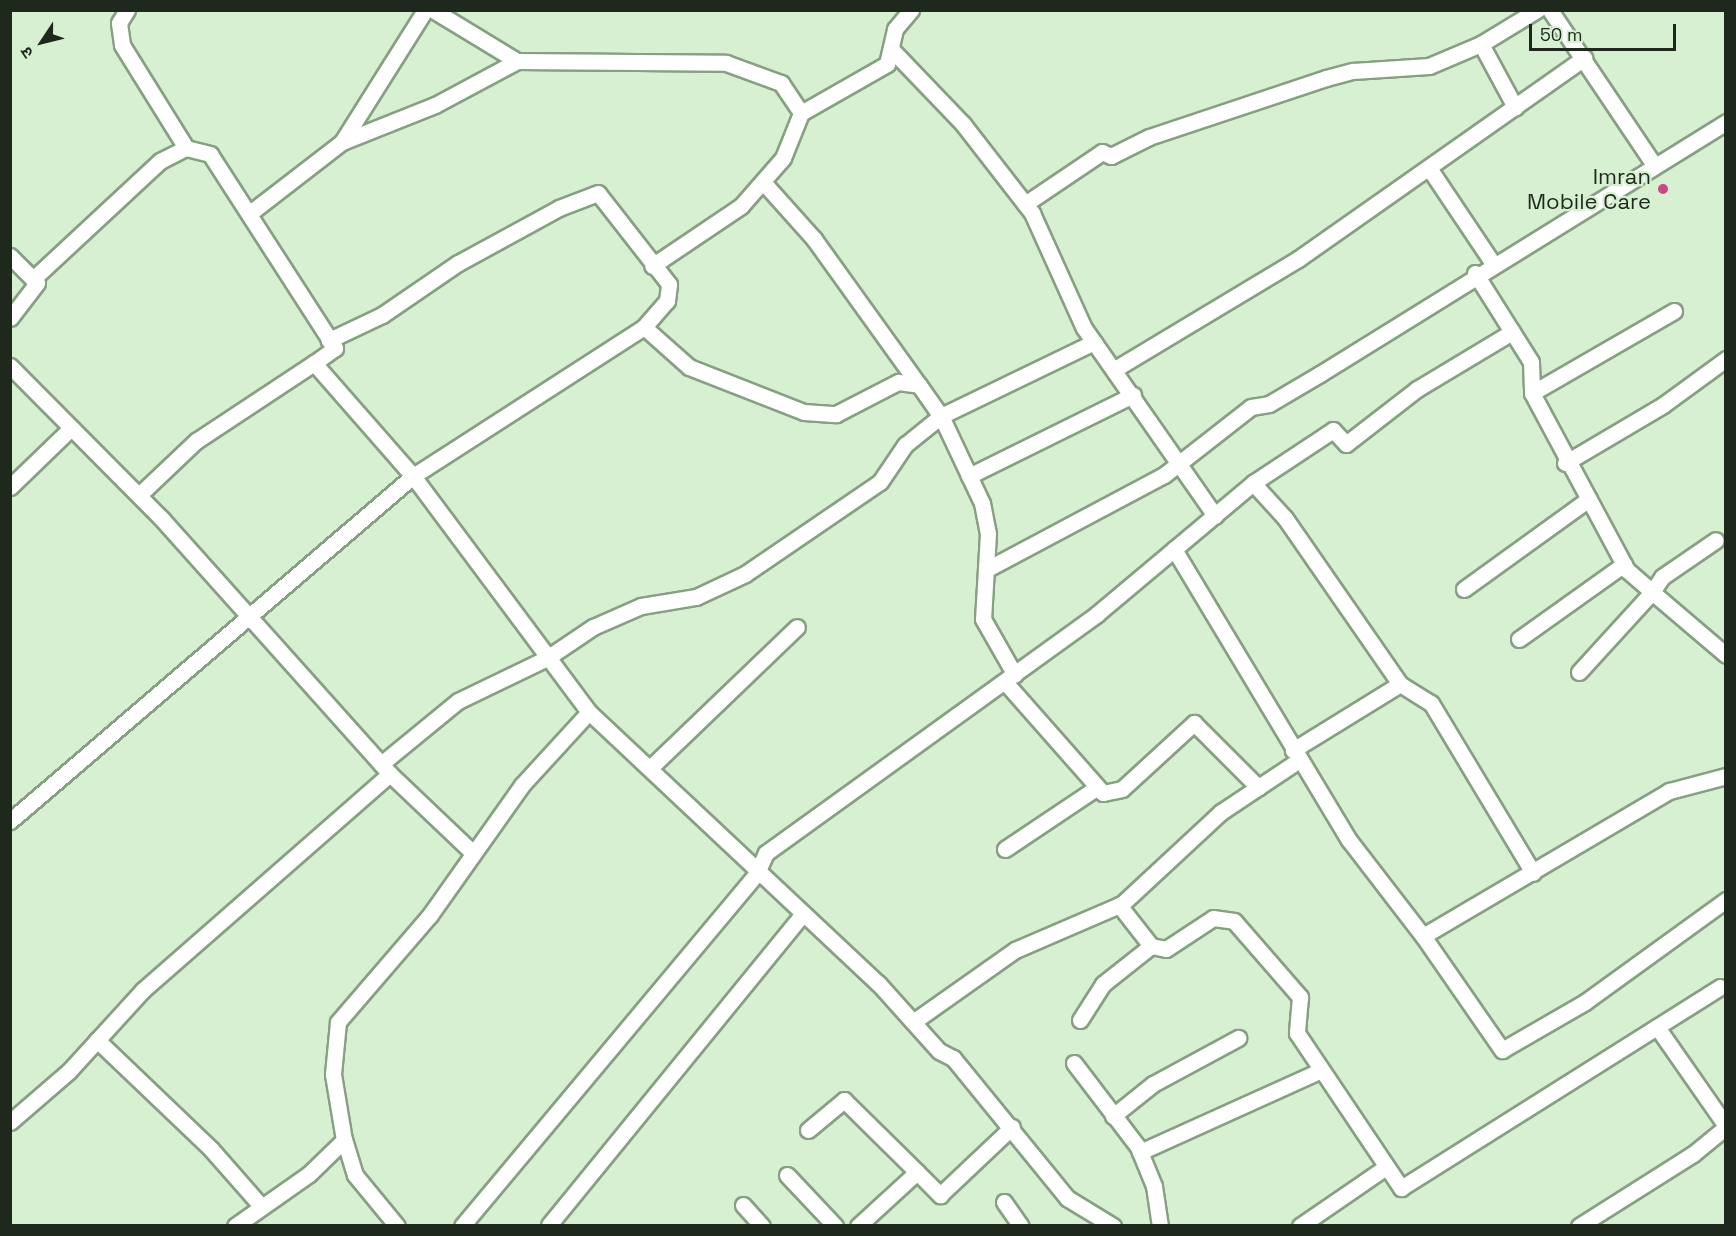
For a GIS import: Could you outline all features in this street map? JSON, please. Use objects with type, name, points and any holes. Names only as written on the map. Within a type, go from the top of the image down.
[{"type":"street","points":[[127,10],[119,23],[122,45],[186,147],[210,154],[335,348],[196,441],[139,495]]},
{"type":"street","points":[[342,142],[425,10]]},
{"type":"street","points":[[433,10],[518,61]]},
{"type":"street","points":[[652,266],[732,213],[764,183],[783,158],[801,113],[879,70],[893,51],[895,29],[911,10]]},
{"type":"street","points":[[1025,204],[1102,152],[1112,156],[1149,137],[1326,78],[1429,66],[1480,44],[1537,10]]},
{"type":"street","points":[[1550,10],[1654,165]]},
{"type":"street","points":[[1480,44],[1515,106]]},
{"type":"street","points":[[893,51],[963,124],[1025,204],[1094,342],[1180,460],[1215,516]]},
{"type":"street","points":[[1114,369],[1298,259],[1584,58]]},
{"type":"street","points":[[250,213],[342,142],[435,105],[518,61],[726,63],[782,83],[801,113]]},
{"type":"street","points":[[987,569],[1164,475],[1180,460],[1251,407],[1269,404],[1320,374],[1492,262],[1725,122]]},
{"type":"street","points":[[33,279],[160,161],[186,147]]},
{"type":"street","points":[[1429,168],[1492,262]]},
{"type":"street","points":[[764,183],[814,239],[940,416],[969,476],[986,519],[987,569],[983,619],[1010,679],[1096,788],[1108,795],[1122,789],[1194,723],[1258,787]]},
{"type":"street","points":[[10,821],[248,612],[413,476],[644,327],[667,301],[669,284],[652,266],[598,193],[559,208],[458,263],[382,315],[329,340]]},
{"type":"street","points":[[10,256],[37,283],[10,318]]},
{"type":"street","points":[[1475,273],[1531,362],[1532,393],[1565,463],[1589,499],[1624,564],[1652,592],[1725,655]]},
{"type":"street","points":[[1532,393],[1674,311]]},
{"type":"street","points":[[644,327],[689,367],[804,412],[836,414],[898,382],[919,385]]},
{"type":"street","points":[[462,1226],[757,873],[766,853],[1010,679],[1215,516],[1253,483],[1333,430],[1346,444],[1408,395],[1512,332]]},
{"type":"street","points":[[10,1122],[97,1041],[143,990],[458,701],[547,658],[622,613],[696,597],[796,542],[880,482],[905,445],[940,416],[1094,342]]},
{"type":"street","points":[[1565,463],[1663,405],[1725,359]]},
{"type":"street","points":[[314,363],[413,476],[589,712],[651,767],[757,873],[803,914],[914,1022],[1012,1127],[1067,1198],[1113,1226]]},
{"type":"street","points":[[10,366],[139,495],[248,612],[386,769],[473,853]]},
{"type":"street","points":[[969,476],[1133,394]]},
{"type":"street","points":[[10,487],[71,428]]},
{"type":"street","points":[[1253,483],[1285,518],[1400,684],[1431,703],[1533,873]]},
{"type":"street","points":[[1464,589],[1589,499]]},
{"type":"street","points":[[1580,672],[1652,592],[1662,577],[1716,540]]},
{"type":"street","points":[[1174,549],[1349,840],[1423,936],[1502,1050],[1586,1002],[1725,900]]},
{"type":"street","points":[[1519,639],[1624,564]]},
{"type":"street","points":[[651,767],[797,627]]},
{"type":"street","points":[[914,1022],[1015,950],[1119,905],[1221,812],[1258,787],[1296,755],[1400,684]]},
{"type":"street","points":[[390,1223],[355,1175],[344,1140],[333,1074],[338,1022],[430,915],[522,785],[589,712]]},
{"type":"street","points":[[1423,936],[1533,873],[1668,791],[1725,776]]},
{"type":"street","points":[[1005,849],[1096,788]]},
{"type":"street","points":[[1119,905],[1151,946],[1166,949],[1213,918],[1234,921],[1300,997],[1294,1025],[1319,1071],[1401,1188],[1720,987]]},
{"type":"street","points":[[549,1225],[803,914]]},
{"type":"street","points":[[1080,1020],[1103,984],[1151,946]]},
{"type":"street","points":[[1579,1226],[1693,1154],[1725,1126],[1657,1027]]},
{"type":"street","points":[[1113,1116],[1153,1084],[1238,1038]]},
{"type":"street","points":[[97,1041],[211,1149],[262,1207]]},
{"type":"street","points":[[1074,1064],[1140,1152],[1154,1186],[1160,1226]]},
{"type":"street","points":[[1140,1152],[1319,1071]]},
{"type":"street","points":[[808,1130],[844,1100],[940,1195],[1012,1127]]},
{"type":"street","points":[[235,1226],[262,1207],[344,1140]]},
{"type":"street","points":[[1300,1226],[1386,1167]]},
{"type":"street","points":[[858,1226],[917,1172]]},
{"type":"street","points":[[787,1175],[835,1226]]},
{"type":"street","points":[[1004,1202],[1021,1226]]},
{"type":"street","points":[[743,1205],[762,1226]]},
{"type":"place","name":"Imran Mobile Care","points":[[1663,189]]}]
